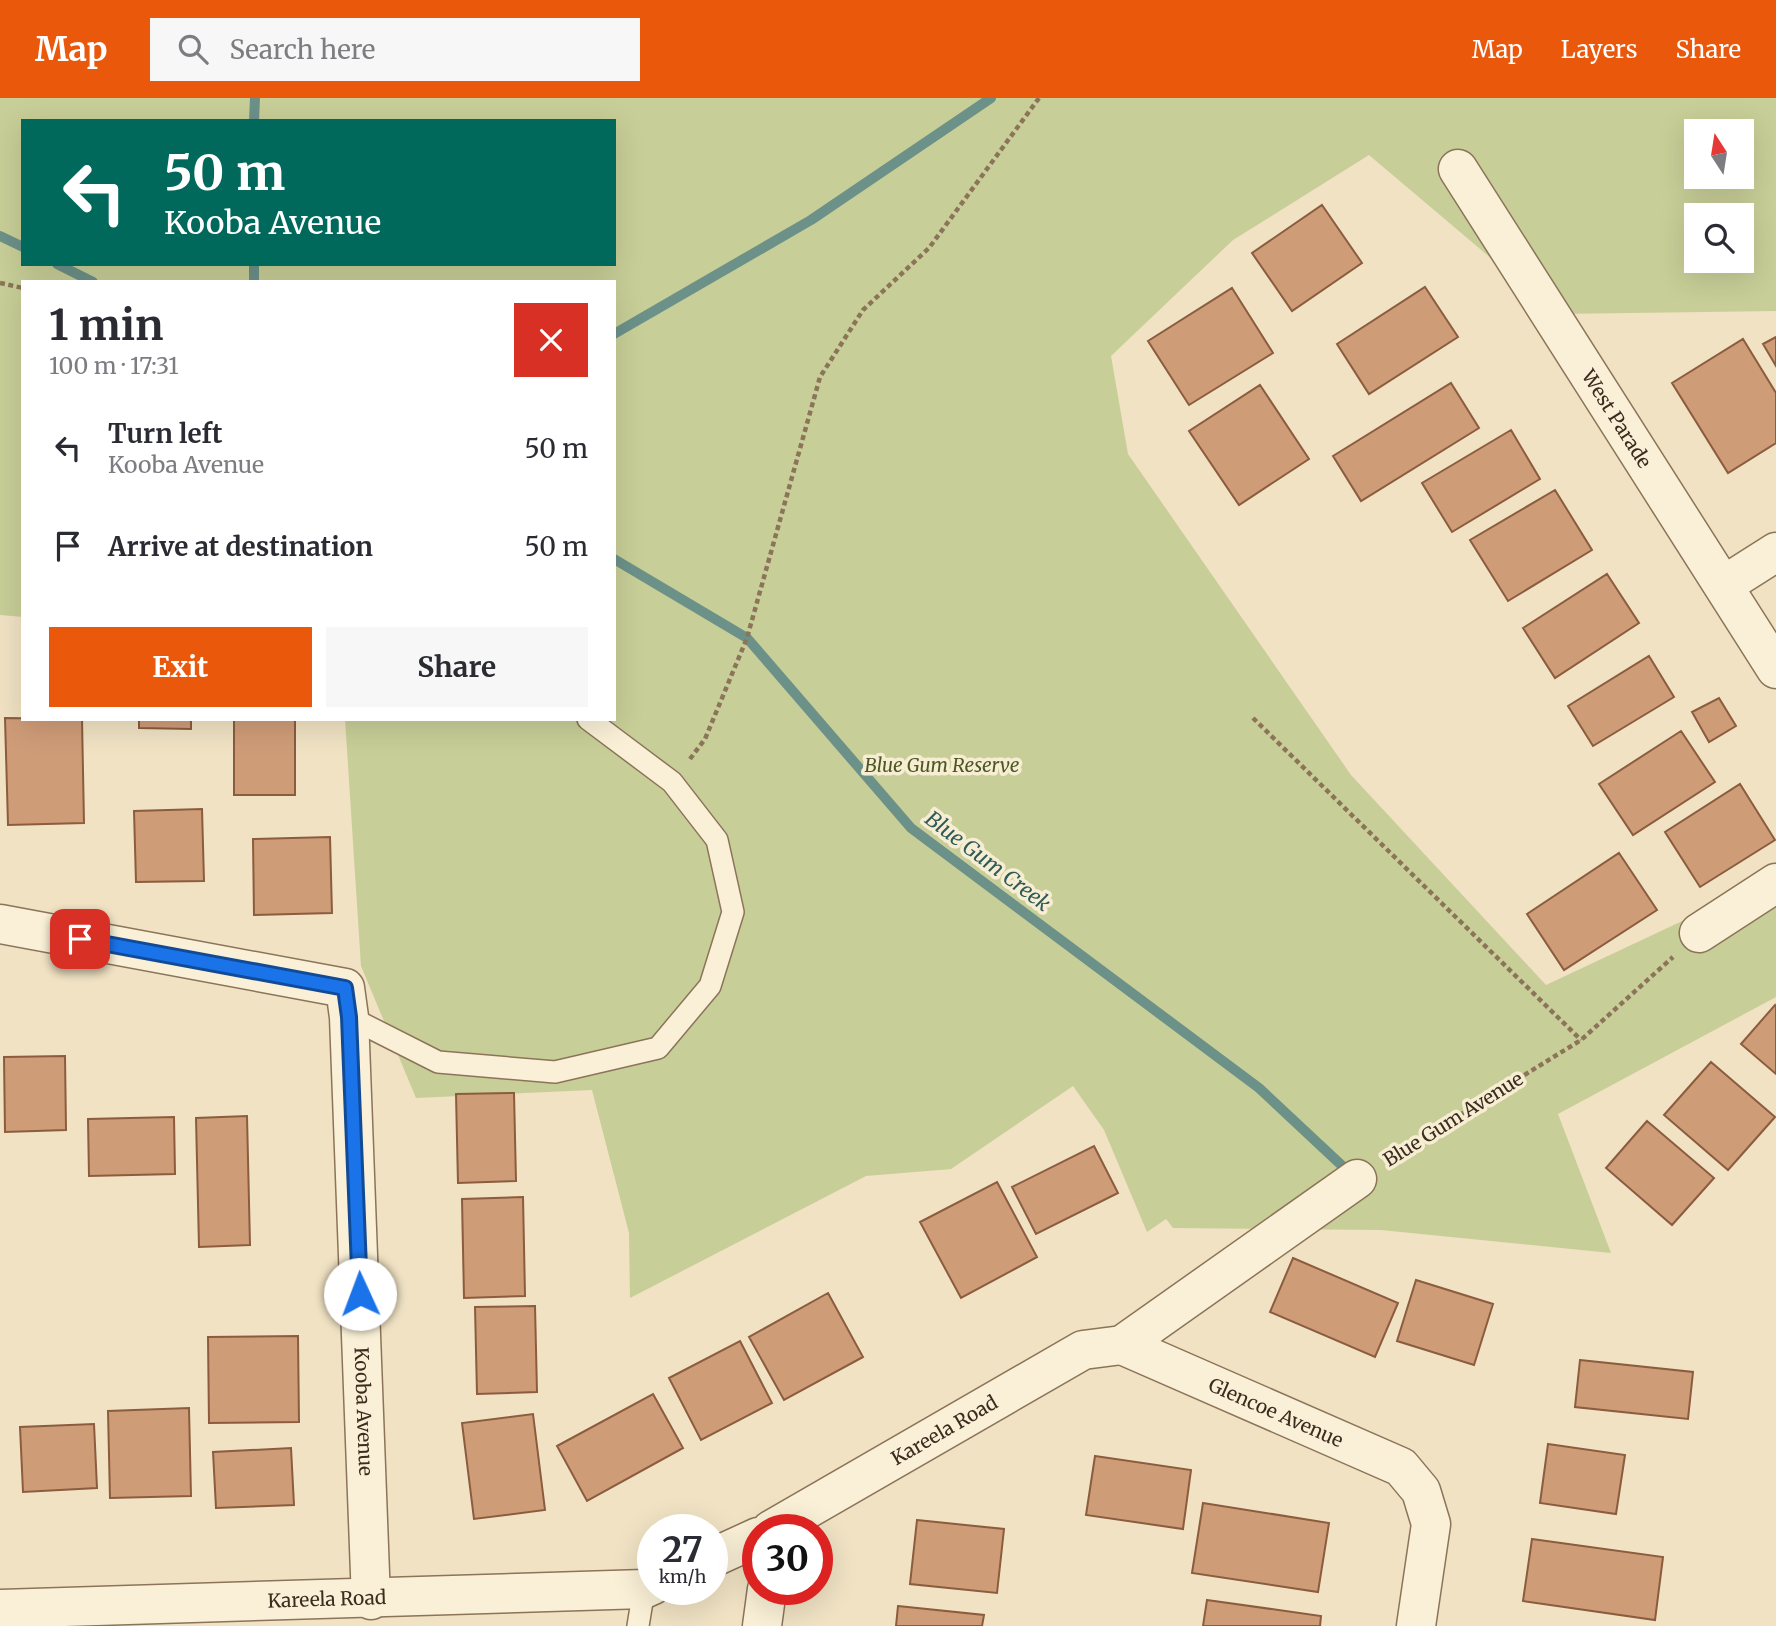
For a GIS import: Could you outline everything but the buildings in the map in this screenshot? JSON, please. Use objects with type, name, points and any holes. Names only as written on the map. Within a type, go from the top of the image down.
[{"type":"street","name":"West Parade","points":[[1458,169],[1776,669]]},
{"type":"street","points":[[1724,585],[1776,552]]},
{"type":"street","points":[[1699,933],[1776,883]]},
{"type":"street","name":"Kooba Avenue","points":[[0,924],[345,988],[349,1017],[371,1600]]},
{"type":"street","points":[[1122,1345],[1357,1179]]},
{"type":"street","name":"Kareela Road","points":[[806,1514],[1083,1350],[1122,1345]]},
{"type":"street","name":"Glencoe Avenue","points":[[1122,1345],[1401,1467],[1421,1491],[1431,1524],[1416,1626]]},
{"type":"street","name":"Kareela Road","points":[[0,1609],[371,1600],[637,1588]]},
{"type":"street","points":[[762,1626],[765,1605]]},
{"type":"lane","points":[[349,1017],[438,1062],[555,1072],[657,1048],[710,986],[733,912],[717,840],[672,782],[590,721]]},
{"type":"lane","points":[[638,1626],[643,1605]]},
{"type":"path","points":[[672,782],[705,739],[747,638],[820,377],[863,310],[929,248],[1039,98]]},
{"type":"path","points":[[0,283],[21,288]]},
{"type":"path","points":[[1254,719],[1581,1040]]},
{"type":"path","name":"Blue Gum Avenue","points":[[1357,1179],[1581,1040],[1699,933]]},
{"type":"green space","name":"Blue Gum Reserve","points":[[0,98],[1776,98],[1776,311],[1557,314],[1369,155],[1233,240],[1111,356],[1128,454],[1351,775],[1546,985],[1776,877],[1776,997],[1558,1114],[1611,1253],[1381,1230],[1173,1228],[1166,1219],[1147,1232],[1104,1130],[1073,1086],[951,1169],[866,1176],[630,1298],[629,1233],[592,1090],[416,1098],[361,966],[345,721],[616,721],[616,280],[21,280],[21,617],[0,615]]},
{"type":"waterway","points":[[254,119],[255,98]]},
{"type":"waterway","points":[[616,333],[811,220],[991,98]]},
{"type":"waterway","name":"Blue Gum Creek","points":[[0,236],[21,246]]},
{"type":"waterway","name":"Blue Gum Creek","points":[[61,266],[89,280]]},
{"type":"waterway","points":[[254,266],[254,280]]},
{"type":"waterway","name":"Blue Gum Creek","points":[[616,560],[747,638],[911,828],[1259,1088],[1352,1175]]},
{"type":"route","points":[[80,939],[345,988],[349,1017],[360,1294]]}]
